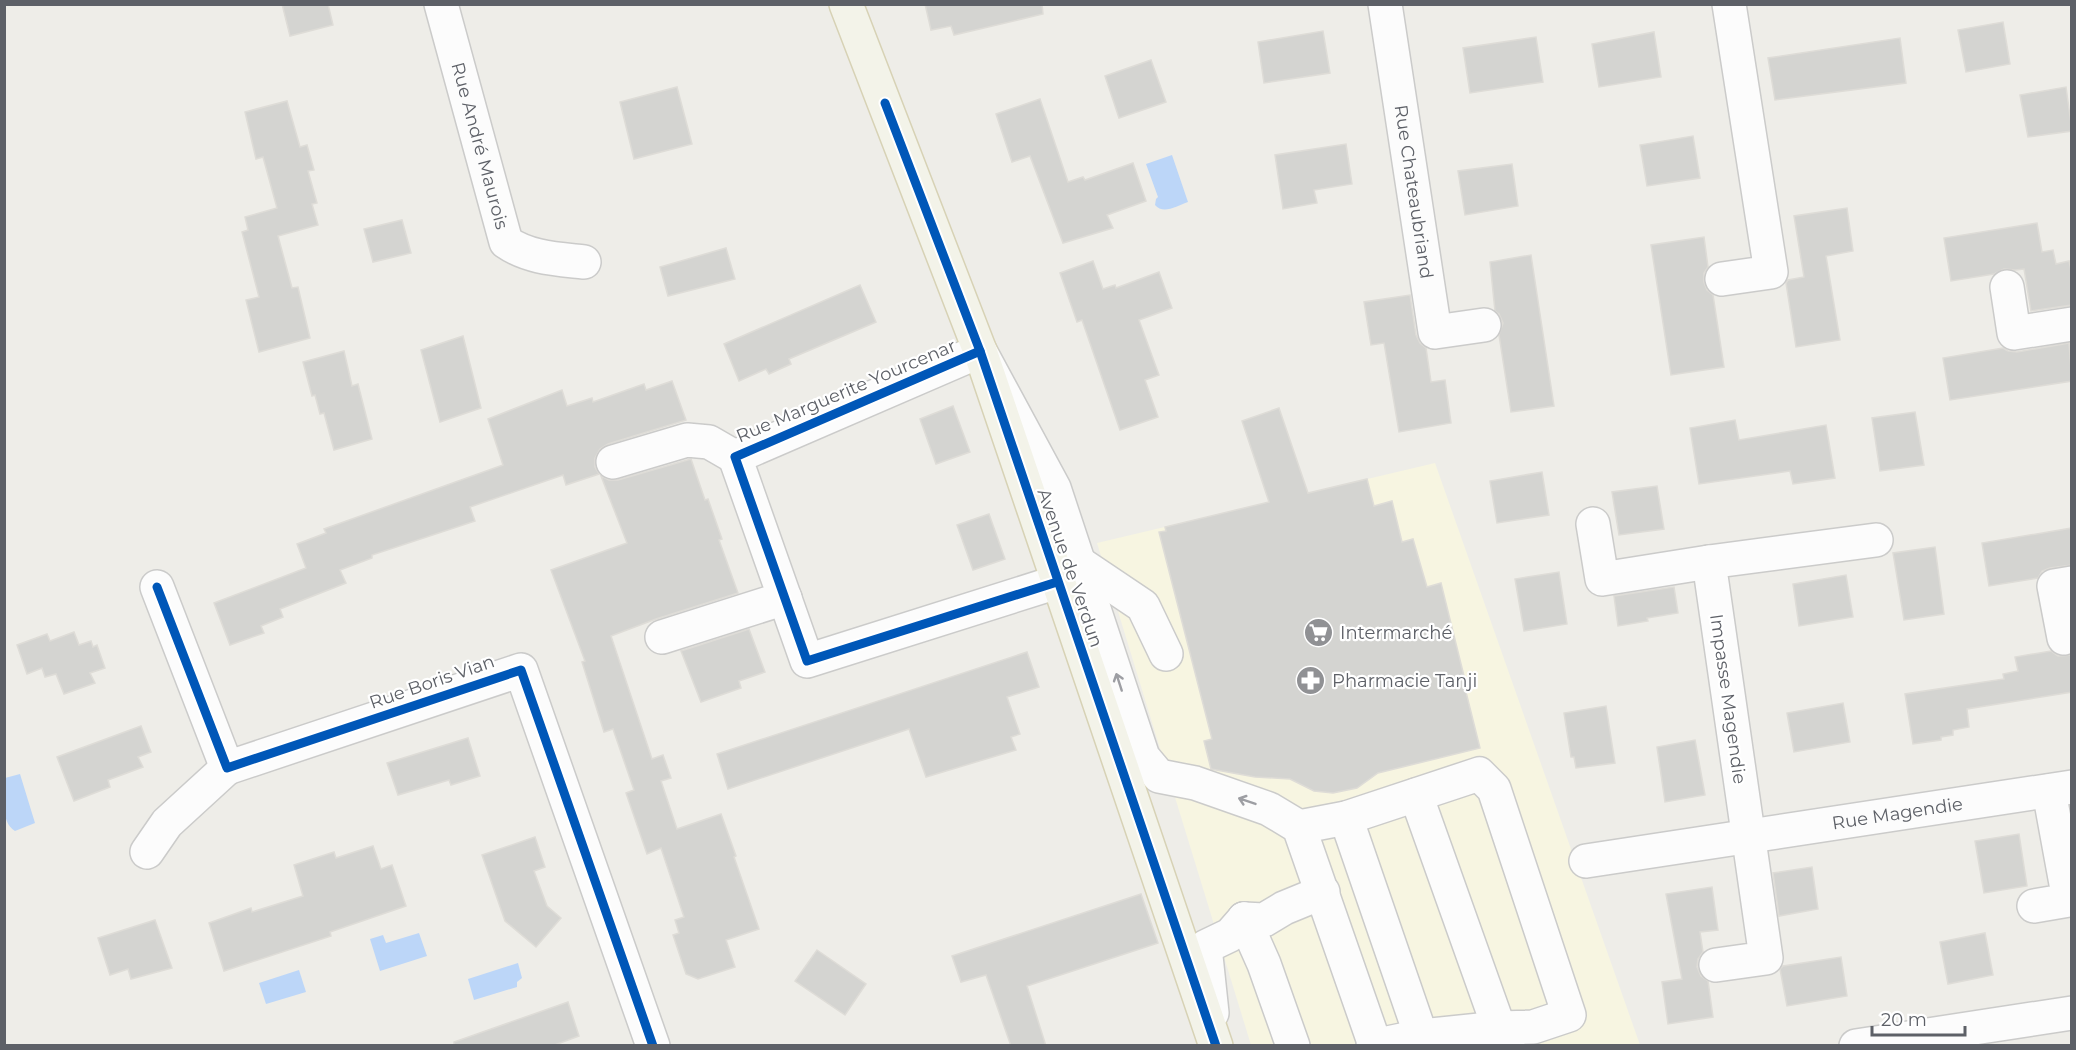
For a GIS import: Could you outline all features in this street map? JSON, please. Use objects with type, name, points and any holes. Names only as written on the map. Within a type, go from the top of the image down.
[{"type":"main road","name":"Avenue de Verdun","points":[[846,4],[1068,573],[1216,1043]]},
{"type":"street","name":"Rue André Maurois","points":[[441,4],[506,242],[518,251],[584,262]]},
{"type":"street","name":"Rue Chateaubriand","points":[[1384,4],[1435,332],[1484,325]]},
{"type":"street","points":[[1722,279],[1771,272],[1729,4]]},
{"type":"street","points":[[2007,287],[2014,333],[2072,324]]},
{"type":"street","name":"Rue Marguerite Yourcenar","points":[[735,457],[980,351]]},
{"type":"street","name":"Rue Marguerite Yourcenar","points":[[613,462],[687,440],[708,442],[735,457],[807,661],[1068,573]]},
{"type":"street","points":[[1593,524],[1602,579],[1876,540]]},
{"type":"street","name":"Impasse Magendie","points":[[1709,562],[1747,836]]},
{"type":"street","points":[[1068,573],[1143,606],[1166,654]]},
{"type":"street","points":[[1068,573],[1143,757],[1159,776],[1195,783],[1269,809],[1299,826],[1346,818],[1479,774],[1494,789],[1569,1015],[1503,1037],[1421,1036],[1374,1045],[1299,826]]},
{"type":"street","points":[[2064,638],[2054,586],[2072,583]]},
{"type":"street","points":[[158,587],[227,768]]},
{"type":"street","points":[[662,637],[785,598]]},
{"type":"street","name":"Rue Boris Vian","points":[[147,852],[167,823],[227,768],[521,670],[653,1046]]},
{"type":"street","name":"Rue Magendie","points":[[1586,861],[2060,789],[2069,900],[2034,906]]},
{"type":"street","points":[[1416,795],[1503,1037]]},
{"type":"street","points":[[1346,818],[1421,1036]]},
{"type":"street","points":[[1716,965],[1766,958],[1747,836]]},
{"type":"street","points":[[1244,919],[1264,920],[1284,908],[1323,892]]},
{"type":"street","points":[[1216,1043],[1205,947],[1230,935],[1244,919]]},
{"type":"street","points":[[1244,919],[1264,964],[1293,1046]]},
{"type":"street","points":[[1856,1046],[2072,1013]]},
{"type":"shaded area","points":[[1435,463],[1640,1045],[1251,1045],[1097,543]]},
{"type":"water","points":[[1172,155],[1188,202],[1166,210],[1155,205],[1158,197],[1146,164]]},
{"type":"water","points":[[20,774],[35,823],[15,831],[10,827],[5,814],[5,778]]},
{"type":"water","points":[[419,933],[427,956],[380,971],[370,939],[383,935],[386,943]]},
{"type":"water","points":[[518,963],[522,978],[517,982],[517,987],[474,1000],[468,979]]},
{"type":"water","points":[[299,970],[306,992],[266,1004],[259,983]]},
{"type":"building","points":[[282,4],[328,4],[333,25],[290,36]]},
{"type":"building","points":[[925,4],[1042,4],[1043,14],[954,35],[951,26],[931,30]]},
{"type":"building","points":[[2003,22],[2010,64],[1966,72],[1958,30]]},
{"type":"building","points":[[1323,31],[1330,73],[1264,83],[1258,42]]},
{"type":"building","points":[[1654,32],[1661,77],[1599,87],[1592,44]]},
{"type":"building","points":[[1536,37],[1543,82],[1470,93],[1463,48]]},
{"type":"building","points":[[1900,38],[1906,83],[1775,100],[1768,58]]},
{"type":"building","points":[[1151,60],[1166,102],[1119,118],[1105,76]]},
{"type":"building","points":[[677,87],[692,144],[634,159],[620,102]]},
{"type":"building","points":[[2066,87],[2072,131],[2028,137],[2020,95]]},
{"type":"building","points":[[1040,99],[1068,182],[1083,177],[1085,180],[1133,163],[1146,201],[1107,215],[1113,228],[1063,243],[1030,156],[1012,162],[996,114]]},
{"type":"building","points":[[287,101],[300,147],[307,145],[314,170],[308,171],[317,203],[312,204],[318,225],[278,236],[292,288],[298,287],[310,338],[259,352],[246,300],[259,297],[242,232],[248,230],[245,217],[277,208],[263,157],[256,159],[245,112]]},
{"type":"building","points":[[1693,136],[1700,178],[1647,186],[1640,145]]},
{"type":"building","points":[[1346,144],[1352,184],[1314,190],[1317,203],[1283,209],[1275,155]]},
{"type":"building","points":[[1512,164],[1518,206],[1465,215],[1458,171]]},
{"type":"building","points":[[1847,208],[1853,251],[1826,256],[1840,340],[1796,347],[1786,283],[1788,280],[1804,277],[1794,216]]},
{"type":"building","points":[[402,220],[411,253],[373,262],[364,229]]},
{"type":"building","points":[[2037,223],[2042,252],[2053,250],[2056,264],[2069,261],[2072,274],[2072,305],[2031,311],[2024,269],[2004,269],[1994,274],[1951,281],[1944,238]]},
{"type":"building","points":[[1704,237],[1708,267],[1704,273],[1704,282],[1707,290],[1713,295],[1724,367],[1671,375],[1651,245]]},
{"type":"building","points":[[726,248],[735,279],[668,296],[660,267]]},
{"type":"building","points":[[1531,255],[1554,406],[1511,412],[1499,335],[1503,323],[1495,311],[1490,262]]},
{"type":"building","points":[[1093,261],[1103,289],[1115,285],[1116,288],[1159,272],[1172,308],[1139,320],[1159,375],[1145,380],[1158,417],[1120,430],[1082,320],[1077,322],[1060,273]]},
{"type":"building","points":[[860,285],[876,322],[789,359],[791,364],[769,374],[766,369],[739,381],[724,344]]},
{"type":"building","points":[[1410,295],[1416,335],[1426,348],[1431,382],[1445,380],[1451,423],[1399,432],[1384,343],[1371,345],[1364,302]]},
{"type":"building","points":[[463,336],[481,408],[440,422],[421,350]]},
{"type":"building","points":[[2069,343],[2072,381],[1950,400],[1943,358],[2003,348],[2017,352]]},
{"type":"building","points":[[344,351],[352,386],[358,384],[372,439],[334,450],[324,413],[320,414],[315,395],[312,396],[303,362]]},
{"type":"building","points":[[672,381],[686,420],[608,444],[600,449],[595,458],[595,467],[599,474],[566,485],[563,475],[470,507],[475,521],[372,555],[372,558],[340,570],[346,583],[280,609],[283,617],[261,626],[264,633],[230,645],[214,603],[306,568],[297,544],[326,533],[324,529],[503,465],[488,419],[562,390],[567,406],[592,398],[593,402],[644,384],[646,390]]},
{"type":"building","points":[[953,406],[970,452],[936,464],[920,419]]},
{"type":"building","name":"Intermarché","points":[[1279,408],[1308,493],[1367,479],[1374,506],[1392,501],[1402,542],[1413,539],[1427,587],[1441,583],[1480,748],[1378,773],[1357,788],[1333,793],[1314,791],[1290,779],[1255,777],[1211,769],[1204,741],[1212,739],[1159,532],[1166,531],[1165,527],[1269,502],[1242,421]]},
{"type":"building","points":[[1915,412],[1924,465],[1880,471],[1872,418]]},
{"type":"building","points":[[1735,420],[1739,440],[1826,425],[1835,478],[1793,484],[1790,471],[1699,484],[1690,428]]},
{"type":"building","points":[[691,459],[705,500],[708,499],[722,539],[719,540],[738,593],[611,636],[652,759],[663,755],[671,778],[661,781],[677,829],[721,814],[759,929],[726,940],[735,967],[698,979],[686,974],[673,935],[679,933],[675,920],[684,917],[661,848],[647,854],[626,793],[634,790],[613,729],[604,732],[582,662],[585,661],[551,570],[627,543],[601,476],[609,480],[618,480]]},
{"type":"building","points":[[1542,472],[1549,515],[1497,523],[1490,481]]},
{"type":"building","points":[[1657,486],[1664,529],[1619,535],[1612,492]]},
{"type":"building","points":[[989,514],[1005,559],[973,570],[957,525]]},
{"type":"building","points":[[2072,528],[2072,565],[2042,571],[2038,578],[1989,586],[1982,543]]},
{"type":"building","points":[[1935,547],[1944,614],[1904,620],[1893,553]]},
{"type":"building","points":[[1559,572],[1567,624],[1524,631],[1515,579]]},
{"type":"building","points":[[1846,575],[1853,617],[1799,626],[1793,584]]},
{"type":"building","points":[[1674,587],[1678,613],[1618,626],[1614,596]]},
{"type":"building","points":[[749,629],[765,672],[739,681],[741,688],[701,702],[681,651]]},
{"type":"building","points":[[74,632],[79,645],[91,641],[93,647],[97,645],[105,668],[90,673],[95,683],[64,694],[56,674],[45,677],[42,668],[27,674],[17,645],[47,634],[50,641]]},
{"type":"building","points":[[2051,651],[2058,656],[2072,655],[2072,692],[1967,709],[1969,727],[1953,730],[1953,735],[1941,737],[1941,740],[1913,744],[1905,694],[2004,679],[2003,674],[2018,671],[2015,657]]},
{"type":"building","points":[[1027,652],[1039,687],[1007,697],[1020,734],[1011,737],[1016,750],[926,777],[909,729],[728,789],[717,754]]},
{"type":"building","points":[[1843,703],[1850,742],[1794,752],[1787,713]]},
{"type":"building","points":[[1606,706],[1615,763],[1576,768],[1574,757],[1571,757],[1564,713]]},
{"type":"building","points":[[141,726],[151,752],[138,757],[143,767],[108,780],[110,787],[74,801],[57,757]]},
{"type":"building","points":[[468,738],[480,776],[451,785],[449,780],[398,795],[387,763]]},
{"type":"building","points":[[1695,740],[1705,795],[1665,802],[1657,747]]},
{"type":"building","points":[[2019,834],[2027,886],[1984,893],[1975,841]]},
{"type":"building","points":[[535,837],[545,867],[534,871],[547,906],[561,918],[536,947],[505,921],[482,855]]},
{"type":"building","points":[[373,846],[381,869],[392,865],[406,906],[330,932],[331,936],[224,971],[209,923],[251,908],[252,912],[303,896],[294,865],[334,852],[336,858]]},
{"type":"building","points":[[1812,867],[1818,909],[1779,916],[1773,873]]},
{"type":"building","points":[[1712,887],[1718,930],[1700,932],[1703,952],[1698,959],[1697,967],[1701,976],[1708,981],[1713,1017],[1668,1024],[1662,982],[1682,979],[1666,894]]},
{"type":"building","points":[[1141,894],[1158,943],[1027,986],[1046,1046],[1011,1046],[986,975],[961,982],[952,956]]},
{"type":"building","points":[[155,920],[172,968],[131,979],[128,969],[110,975],[98,938]]},
{"type":"building","points":[[1985,933],[1993,975],[1948,984],[1940,942]]},
{"type":"building","points":[[817,950],[866,984],[845,1015],[795,981]]},
{"type":"building","points":[[1841,957],[1847,996],[1787,1006],[1780,969],[1783,966]]},
{"type":"building","points":[[568,1002],[579,1036],[552,1046],[454,1046],[454,1042]]},
{"type":"cycle path","points":[[885,103],[980,351],[1216,1046]]},
{"type":"cycle path","points":[[980,351],[735,457],[807,661],[1057,582]]},
{"type":"cycle path","points":[[157,587],[227,768],[521,670],[653,1046]]},
{"type":"place","name":"Intermarché","points":[[1319,633]]},
{"type":"place","name":"Pharmacie Tanji","points":[[1311,681]]}]
